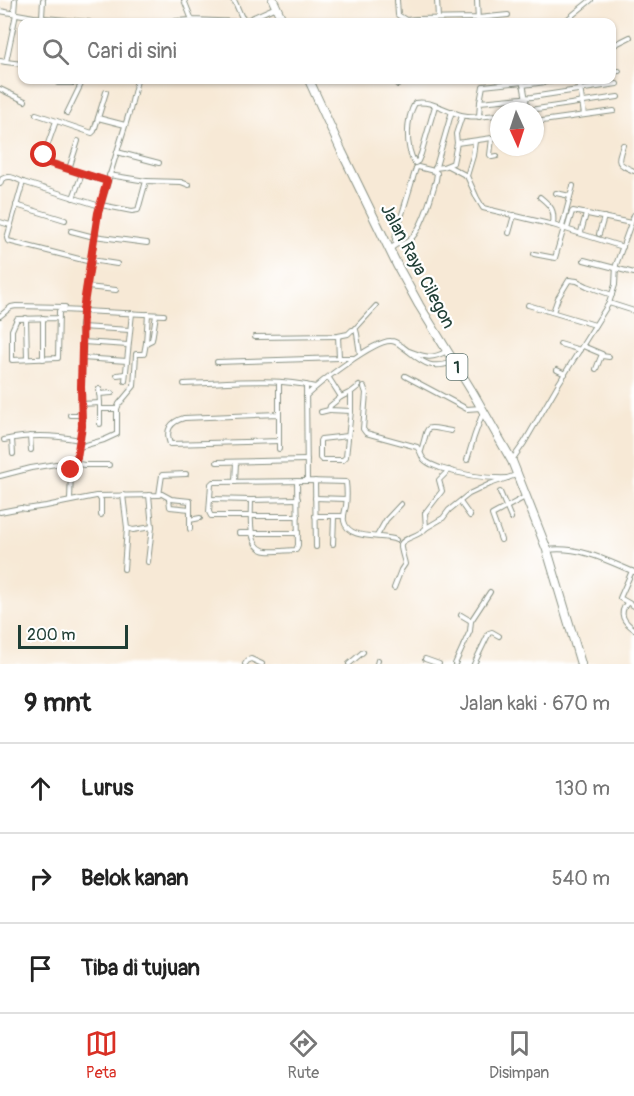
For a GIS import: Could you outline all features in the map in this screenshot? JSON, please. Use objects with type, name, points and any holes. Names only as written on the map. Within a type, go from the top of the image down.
[{"type":"highway","points":[[274,3],[281,18]]},
{"type":"highway","name":"Jalan Raya Cilegon","points":[[311,84],[342,152],[419,305],[512,461],[547,550],[581,664]]},
{"type":"street","points":[[6,62],[15,13],[15,0]]},
{"type":"street","points":[[42,17],[43,0]]},
{"type":"street","points":[[184,0],[191,18]]},
{"type":"street","points":[[233,0],[240,18]]},
{"type":"street","points":[[397,0],[398,15],[402,18]]},
{"type":"street","points":[[436,0],[438,18]]},
{"type":"street","points":[[477,0],[478,18]]},
{"type":"street","points":[[569,18],[591,0]]},
{"type":"street","points":[[252,18],[274,3]]},
{"type":"street","points":[[0,11],[51,18]]},
{"type":"street","points":[[490,18],[508,15]]},
{"type":"street","points":[[616,44],[630,37]]},
{"type":"street","points":[[0,61],[18,64]]},
{"type":"street","points":[[67,113],[81,84]]},
{"type":"street","points":[[70,501],[71,470],[79,447],[82,415],[83,342],[81,327],[94,237],[100,205],[136,84]]},
{"type":"street","points":[[479,117],[483,87],[507,84]]},
{"type":"street","points":[[523,84],[526,102]]},
{"type":"street","points":[[579,84],[584,115]]},
{"type":"street","points":[[480,102],[617,84]]},
{"type":"street","points":[[0,89],[25,101]]},
{"type":"street","points":[[36,114],[93,133],[106,92]]},
{"type":"street","points":[[544,108],[618,97]]},
{"type":"street","points":[[462,116],[456,134],[457,143],[453,163],[435,169],[413,162],[409,144],[409,122],[412,108],[417,102],[452,111],[462,116],[490,116]]},
{"type":"street","points":[[397,244],[396,234],[435,106]]},
{"type":"street","points":[[390,249],[397,244],[405,244],[418,230],[437,175],[435,169],[452,111]]},
{"type":"street","points":[[544,121],[614,111]]},
{"type":"street","points":[[98,118],[125,125]]},
{"type":"street","points":[[56,121],[46,147],[44,160],[107,181]]},
{"type":"street","points":[[457,143],[490,138]]},
{"type":"street","points":[[69,169],[78,141]]},
{"type":"street","points":[[466,176],[475,141]]},
{"type":"street","points":[[623,145],[618,160],[620,164],[634,171]]},
{"type":"street","points":[[117,153],[159,163]]},
{"type":"street","points":[[491,156],[497,156]]},
{"type":"street","points":[[448,166],[466,176],[483,208],[564,228],[623,247]]},
{"type":"street","points":[[73,198],[82,174]]},
{"type":"street","points":[[110,175],[146,181],[181,182],[189,185]]},
{"type":"street","points":[[0,184],[2,178],[8,176],[73,198],[132,211],[138,210],[146,181]]},
{"type":"street","points":[[23,182],[10,225],[8,241],[91,261],[117,264]]},
{"type":"street","points":[[534,254],[555,258],[573,186]]},
{"type":"street","points":[[556,193],[570,196]]},
{"type":"street","points":[[540,197],[553,210],[553,225]]},
{"type":"street","points":[[16,205],[65,220]]},
{"type":"street","points":[[564,228],[572,212],[576,211],[632,226]]},
{"type":"street","points":[[581,232],[586,214]]},
{"type":"street","points":[[509,233],[514,215]]},
{"type":"street","points":[[512,461],[609,303],[615,283],[615,268],[632,226],[634,215]]},
{"type":"street","points":[[599,234],[604,217]]},
{"type":"street","points":[[0,222],[10,225]]},
{"type":"street","points":[[70,231],[94,237],[147,243]]},
{"type":"street","points":[[584,260],[634,273]]},
{"type":"street","points":[[553,312],[569,280],[578,281],[612,295]]},
{"type":"street","points":[[87,287],[116,290]]},
{"type":"street","points":[[609,303],[634,311]]},
{"type":"street","points":[[528,305],[596,325]]},
{"type":"street","points":[[0,316],[11,307],[16,306],[164,315]]},
{"type":"street","points":[[255,337],[348,334],[376,306]]},
{"type":"street","points":[[58,318],[17,319],[12,328],[11,358],[13,360],[58,358],[60,310],[83,309]]},
{"type":"street","points":[[125,381],[132,313]]},
{"type":"street","points":[[128,354],[144,354],[148,314]]},
{"type":"street","points":[[146,344],[152,338],[156,315]]},
{"type":"street","points":[[26,318],[27,359]]},
{"type":"street","points":[[43,318],[43,359]]},
{"type":"street","points":[[81,327],[130,330]]},
{"type":"street","points":[[354,330],[356,330],[360,354]]},
{"type":"street","points":[[338,336],[339,358]]},
{"type":"street","points":[[306,396],[355,357],[390,340],[428,364],[441,367],[453,362]]},
{"type":"street","points":[[83,342],[128,345]]},
{"type":"street","points":[[560,344],[609,357]]},
{"type":"street","points":[[406,349],[426,357],[433,357],[447,351]]},
{"type":"street","points":[[79,447],[116,436],[117,409],[134,386],[136,354]]},
{"type":"street","points":[[438,355],[441,367]]},
{"type":"street","points":[[596,369],[602,356]]},
{"type":"street","points":[[217,362],[355,357]]},
{"type":"street","points":[[82,358],[127,361]]},
{"type":"street","points":[[557,370],[565,374]]},
{"type":"street","points":[[117,375],[125,374]]},
{"type":"street","points":[[405,376],[467,409],[483,409],[467,460]]},
{"type":"street","points":[[329,378],[341,398]]},
{"type":"street","points":[[184,384],[279,382],[316,387]]},
{"type":"street","points":[[279,382],[279,449]]},
{"type":"street","points":[[306,385],[307,481]]},
{"type":"street","points":[[329,410],[330,406],[341,398],[361,387],[366,393],[363,420],[365,433],[417,447],[423,460],[427,463],[449,470],[484,478],[508,478]]},
{"type":"street","points":[[100,424],[99,391],[112,393]]},
{"type":"street","points":[[348,436],[321,439],[320,458],[322,460],[345,459],[348,436],[351,411],[350,393]]},
{"type":"street","points":[[81,404],[100,403]]},
{"type":"street","points":[[100,409],[117,409]]},
{"type":"street","points":[[321,412],[351,411]]},
{"type":"street","points":[[278,414],[190,416],[172,424],[167,432],[171,444],[279,441]]},
{"type":"street","points":[[70,415],[82,415]]},
{"type":"street","points":[[421,452],[426,431],[429,428],[437,427],[451,431]]},
{"type":"street","points":[[4,440],[30,436],[56,436],[80,440]]},
{"type":"street","points":[[30,436],[31,450]]},
{"type":"street","points":[[12,439],[13,454]]},
{"type":"street","points":[[217,462],[308,460]]},
{"type":"street","points":[[235,482],[236,462]]},
{"type":"street","points":[[0,476],[48,465],[74,463],[109,465]]},
{"type":"street","points":[[426,528],[425,513],[440,495],[442,488],[439,480],[449,470]]},
{"type":"street","points":[[0,512],[99,496],[159,495],[162,475],[186,474]]},
{"type":"street","points":[[394,588],[405,564],[401,549],[406,539],[419,535],[470,494],[517,474]]},
{"type":"street","points":[[315,481],[316,547]]},
{"type":"street","points":[[298,516],[211,516],[209,512],[212,482],[346,482],[344,523],[364,536],[387,537],[396,540]]},
{"type":"street","points":[[251,500],[251,533],[256,545],[267,551],[296,550],[298,545],[297,482]]},
{"type":"street","points":[[160,492],[170,498],[198,501]]},
{"type":"street","points":[[500,492],[511,518]]},
{"type":"street","points":[[123,495],[127,528],[124,569]]},
{"type":"street","points":[[148,562],[152,527],[149,495]]},
{"type":"street","points":[[99,496],[101,515]]},
{"type":"street","points":[[501,540],[492,515],[526,496]]},
{"type":"street","points":[[170,498],[170,507],[190,509]]},
{"type":"street","points":[[315,498],[346,499]]},
{"type":"street","points":[[210,499],[298,499]]},
{"type":"street","points":[[190,501],[190,529]]},
{"type":"street","points":[[460,502],[470,516]]},
{"type":"street","points":[[377,536],[386,520],[401,504]]},
{"type":"street","points":[[315,516],[344,516]]},
{"type":"street","points":[[333,544],[334,517]]},
{"type":"street","points":[[190,520],[200,518]]},
{"type":"street","points":[[127,528],[133,530],[152,527]]},
{"type":"street","points":[[239,533],[298,533]]},
{"type":"street","points":[[547,550],[580,551],[603,558],[633,572],[620,597],[634,606]]},
{"type":"street","points":[[455,664],[470,631],[471,621],[490,592]]},
{"type":"street","points":[[627,603],[622,611],[623,617],[626,623],[634,628]]},
{"type":"street","points":[[461,615],[471,621]]},
{"type":"street","points":[[474,664],[489,633],[492,632],[499,636]]},
{"type":"street","points":[[349,664],[363,652]]},
{"type":"street","points":[[245,664],[251,659],[262,664]]},
{"type":"street","points":[[425,659],[439,664]]},
{"type":"route","points":[[44,155],[46,162],[107,181],[98,213],[83,310],[81,327],[83,342],[82,426],[77,457],[71,470]]}]
